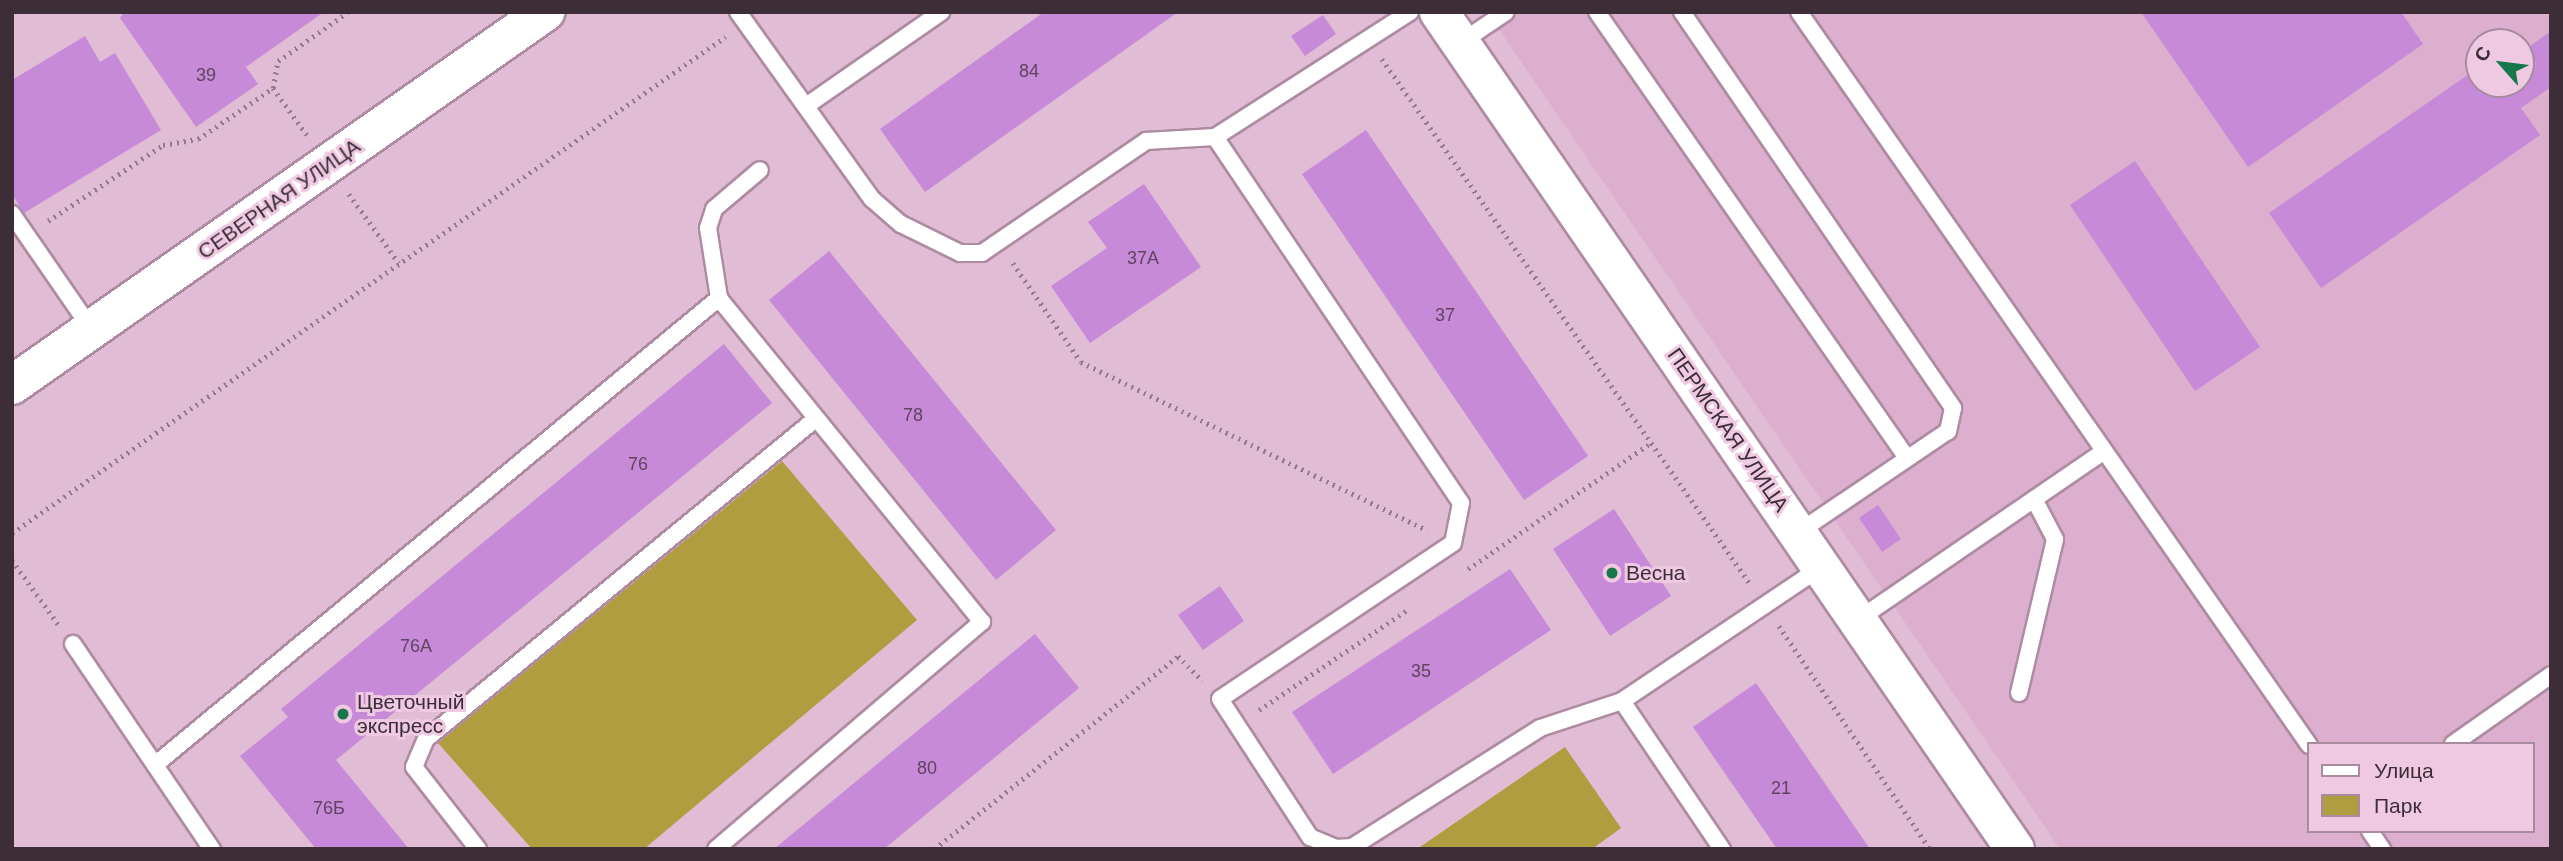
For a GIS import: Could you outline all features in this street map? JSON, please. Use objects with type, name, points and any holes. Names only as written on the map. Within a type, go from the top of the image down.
[{"type":"street","name":"СЕВЕРНАЯ УЛИЦА","points":[[12,385],[545,12]]},
{"type":"street","name":"ПЕРМСКАЯ УЛИЦА","points":[[1439,12],[2015,849]]},
{"type":"lane","points":[[807,106],[941,12]]},
{"type":"lane","points":[[742,17],[872,199],[901,224],[960,253],[982,253],[1146,141],[1215,137],[1410,12]]},
{"type":"lane","points":[[1461,43],[1506,12]]},
{"type":"lane","points":[[1597,12],[1907,458]]},
{"type":"lane","points":[[1682,12],[1950,398],[1954,420],[1948,431],[1799,532]]},
{"type":"lane","points":[[1807,15],[2104,451],[2308,744]]},
{"type":"lane","points":[[1215,137],[1461,503],[1453,543],[1220,699],[1310,837],[1336,848],[1352,847],[1540,728],[1622,701],[1822,566]]},
{"type":"lane","points":[[716,849],[982,622],[813,421],[719,298],[708,228],[714,209],[760,170]]},
{"type":"lane","points":[[12,214],[92,330]]},
{"type":"lane","points":[[156,764],[719,298]]},
{"type":"lane","points":[[478,849],[414,767],[426,738],[813,421]]},
{"type":"lane","points":[[1859,619],[2104,451]]},
{"type":"lane","points":[[2019,693],[2055,539],[2034,499]]},
{"type":"lane","points":[[73,644],[212,849]]},
{"type":"lane","points":[[2455,742],[2551,675]]},
{"type":"lane","points":[[1622,701],[1722,849]]},
{"type":"lane","points":[[2371,833],[2382,849]]},
{"type":"path","points":[[27,235],[163,145],[198,139],[273,88],[278,61],[348,12]]},
{"type":"path","points":[[12,533],[742,17]]},
{"type":"path","points":[[1368,40],[1765,605],[1930,849]]},
{"type":"path","points":[[998,241],[1081,362],[1453,543],[1479,561]]},
{"type":"path","points":[[12,560],[73,644]]},
{"type":"path","points":[[933,849],[1178,656],[1220,699]]},
{"type":"shaded area","points":[[1487,12],[2551,12],[2551,849],[2060,849]]},
{"type":"green space","points":[[782,461],[917,620],[644,849],[532,849],[438,743]]},
{"type":"green space","points":[[1565,747],[1621,828],[1592,849],[1417,849]]},
{"type":"building","points":[[124,12],[324,12],[246,67],[258,84],[196,127],[120,18]]},
{"type":"building","points":[[1044,12],[1178,12],[925,192],[880,129]]},
{"type":"building","points":[[2141,12],[2401,12],[2423,44],[2248,167]]},
{"type":"building","points":[[1323,15],[1336,34],[1305,56],[1291,36]]},
{"type":"building","points":[[2551,31],[2551,87],[2521,108],[2540,135],[2321,288],[2269,213],[2465,77],[2465,98],[2535,98],[2535,43]]},
{"type":"building","points":[[85,36],[100,62],[115,53],[161,130],[24,213],[12,194],[12,80]]},
{"type":"building","points":[[1366,130],[1588,456],[1524,500],[1302,174]]},
{"type":"building","points":[[2135,161],[2260,347],[2195,391],[2070,205]]},
{"type":"building","points":[[1144,184],[1201,267],[1090,343],[1051,286],[1107,248],[1088,222]]},
{"type":"building","points":[[829,251],[1056,530],[996,580],[769,300]]},
{"type":"building","points":[[724,344],[772,403],[336,760],[409,849],[316,849],[240,756],[288,717],[281,709]]},
{"type":"building","points":[[1878,505],[1901,539],[1882,552],[1859,518]]},
{"type":"building","name":"Весна","points":[[1614,509],[1671,596],[1610,636],[1553,549]]},
{"type":"building","points":[[1510,569],[1551,630],[1333,774],[1292,712]]},
{"type":"building","points":[[1220,586],[1244,621],[1203,650],[1178,615]]},
{"type":"building","points":[[1035,634],[1079,688],[884,849],[774,849]]},
{"type":"building","points":[[1756,683],[1870,849],[1777,849],[1693,727]]},
{"type":"place","name":"Весна","points":[[1612,573]]},
{"type":"place","name":"Цветочный экспресс","points":[[343,714]]}]
